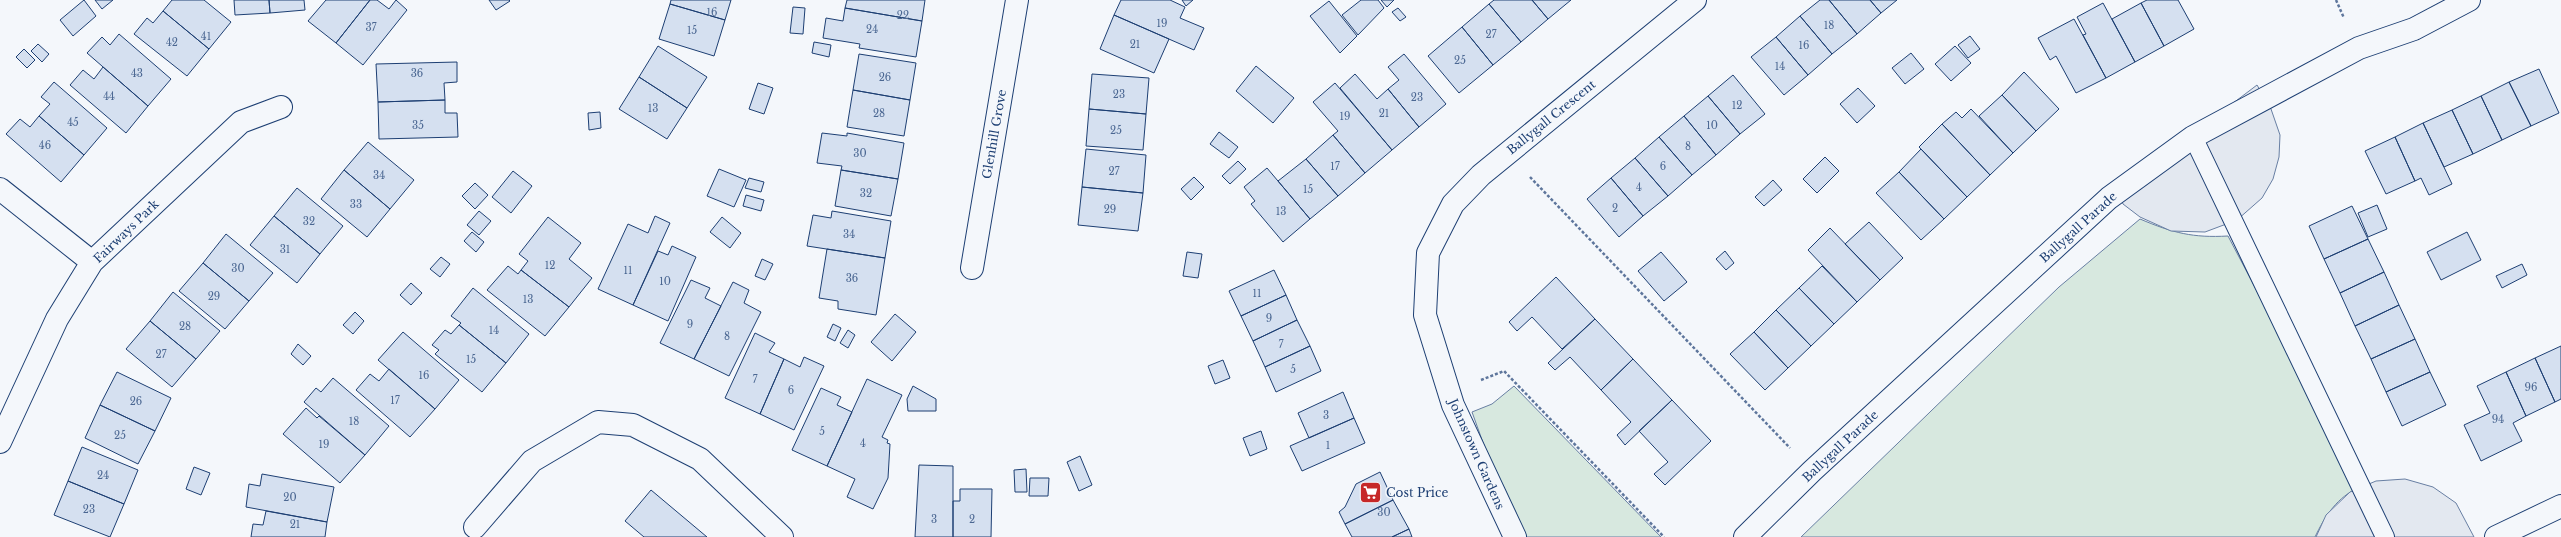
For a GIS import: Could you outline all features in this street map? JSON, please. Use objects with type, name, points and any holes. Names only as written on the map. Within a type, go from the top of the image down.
[{"type":"street","name":"Glenhill Grove","points":[[972,268],[1017,0]]},
{"type":"street","name":"Ballygall Crescent","points":[[1428,253],[1453,204],[1506,152],[1695,0]]},
{"type":"street","name":"Ballygall Parade","points":[[1745,537],[1812,471],[2109,198],[2193,137],[2359,48],[2414,29],[2469,0]]},
{"type":"street","name":"Fairways Park","points":[[0,442],[57,319],[92,262],[240,122],[281,107]]},
{"type":"street","points":[[0,189],[92,262]]},
{"type":"street","name":"Johnstown Gardens","points":[[1428,253],[1425,315],[1453,404],[1515,537]]},
{"type":"street","points":[[475,527],[532,461],[598,422],[633,425],[700,459],[782,537]]},
{"type":"street","points":[[2496,537],[2561,506]]},
{"type":"lane","points":[[2193,137],[2385,537]]},
{"type":"path","points":[[1506,152],[1812,471]]},
{"type":"path","points":[[1449,392],[1504,371],[1664,537]]},
{"type":"shaded area","points":[[2257,85],[2271,109],[2280,135],[2279,157],[2273,179],[2262,198],[2237,220],[2205,232],[2171,231],[2140,217],[2123,204],[2117,191]]},
{"type":"shaded area","points":[[2140,219],[2183,234],[2228,236],[2360,487],[2352,491],[2338,502],[2323,522],[2315,537],[1801,537],[2059,287]]},
{"type":"shaded area","points":[[1514,386],[1661,537],[1517,537],[1472,412],[1492,404]]},
{"type":"shaded area","points":[[2405,479],[2433,487],[2456,503],[2474,537],[2316,537],[2326,515],[2350,492],[2376,481]]},
{"type":"building","points":[[84,0],[96,16],[73,36],[60,20]]},
{"type":"building","points":[[95,0],[113,0],[102,9]]},
{"type":"building","points":[[172,0],[204,0],[231,22],[209,49],[163,11]]},
{"type":"building","points":[[234,0],[269,0],[270,13],[235,15]]},
{"type":"building","points":[[269,0],[304,0],[305,10],[270,13]]},
{"type":"building","points":[[326,0],[370,0],[336,43],[308,21]]},
{"type":"building","points":[[370,0],[377,0],[389,9],[396,0],[407,10],[363,65],[336,43]]},
{"type":"building","points":[[489,0],[509,0],[510,1],[496,10]]},
{"type":"building","points":[[671,0],[731,0],[725,20],[670,4]]},
{"type":"building","points":[[847,0],[925,0],[922,21],[845,8]]},
{"type":"building","points":[[1121,0],[1170,0],[1185,7],[1180,18],[1204,28],[1194,50],[1114,15]]},
{"type":"building","points":[[1182,0],[1193,0],[1186,6]]},
{"type":"building","points":[[1361,0],[1378,0],[1384,8],[1358,35],[1342,15]]},
{"type":"building","points":[[1381,0],[1394,0],[1387,7]]},
{"type":"building","points":[[1494,0],[1532,0],[1548,19],[1521,42],[1489,4]]},
{"type":"building","points":[[1532,0],[1571,0],[1548,19]]},
{"type":"building","points":[[1820,0],[1829,0],[1857,34],[1832,54],[1800,16]]},
{"type":"building","points":[[1829,0],[1870,0],[1881,13],[1857,34]]},
{"type":"building","points":[[1870,0],[1897,0],[1881,13]]},
{"type":"building","points":[[2147,0],[2178,0],[2194,29],[2164,46],[2141,3]]},
{"type":"building","points":[[1329,1],[1357,36],[1340,53],[1310,16]]},
{"type":"building","points":[[2103,3],[2135,62],[2106,78],[2083,35],[2086,34],[2077,17]]},
{"type":"building","points":[[2141,3],[2164,46],[2135,62],[2112,19]]},
{"type":"building","points":[[670,4],[725,20],[714,56],[659,39]]},
{"type":"building","points":[[1489,4],[1521,42],[1493,65],[1462,27]]},
{"type":"building","points":[[793,7],[805,8],[803,34],[790,33]]},
{"type":"building","points":[[845,8],[922,21],[916,57],[859,48],[860,44],[823,38],[826,18],[843,21]]},
{"type":"building","points":[[1398,8],[1406,17],[1400,21],[1392,12]]},
{"type":"building","points":[[163,11],[209,49],[187,76],[134,34],[147,18],[153,23]]},
{"type":"building","points":[[1114,15],[1169,39],[1154,73],[1100,49]]},
{"type":"building","points":[[1800,16],[1832,54],[1808,75],[1776,37]]},
{"type":"building","points":[[2074,19],[2106,78],[2076,93],[2056,56],[2050,60],[2038,38]]},
{"type":"building","points":[[1462,27],[1493,65],[1459,93],[1428,56]]},
{"type":"building","points":[[119,34],[171,79],[148,106],[87,53],[102,37],[110,45]]},
{"type":"building","points":[[1970,36],[1980,49],[1968,58],[1958,45]]},
{"type":"building","points":[[1776,37],[1808,75],[1784,95],[1751,57]]},
{"type":"building","points":[[814,42],[831,45],[829,57],[812,53]]},
{"type":"building","points":[[38,44],[49,54],[42,62],[31,51]]},
{"type":"building","points":[[658,46],[707,77],[687,108],[639,77]]},
{"type":"building","points":[[1955,46],[1971,63],[1951,81],[1935,64]]},
{"type":"building","points":[[24,49],[35,60],[27,68],[16,57]]},
{"type":"building","points":[[1911,53],[1924,69],[1905,84],[1892,68]]},
{"type":"building","points":[[859,54],[916,63],[910,100],[853,90]]},
{"type":"building","points":[[1404,54],[1446,104],[1419,127],[1388,89],[1399,80],[1388,67]]},
{"type":"building","points":[[457,62],[457,82],[444,83],[445,100],[378,102],[376,64]]},
{"type":"building","points":[[1256,66],[1294,98],[1273,123],[1236,91]]},
{"type":"building","points":[[103,67],[148,106],[126,133],[70,85],[83,70],[94,79]]},
{"type":"building","points":[[2539,69],[2559,113],[2531,126],[2509,82]]},
{"type":"building","points":[[2024,72],[2059,109],[2036,131],[2002,95]]},
{"type":"building","points":[[1092,74],[1149,78],[1146,114],[1089,109]]},
{"type":"building","points":[[1355,74],[1377,99],[1388,89],[1419,127],[1392,150],[1340,88]]},
{"type":"building","points":[[1733,75],[1765,114],[1740,134],[1708,96]]},
{"type":"building","points":[[639,77],[687,108],[667,139],[619,109]]},
{"type":"building","points":[[54,82],[107,128],[84,155],[39,116],[50,104],[41,97]]},
{"type":"building","points":[[2509,82],[2531,126],[2502,140],[2481,96]]},
{"type":"building","points":[[758,83],[773,88],[764,114],[749,109]]},
{"type":"building","points":[[1335,83],[1392,150],[1365,173],[1333,135],[1338,131],[1313,102]]},
{"type":"building","points":[[1858,88],[1875,106],[1857,123],[1840,104]]},
{"type":"building","points":[[853,90],[910,100],[904,136],[847,127]]},
{"type":"building","points":[[2002,95],[2036,131],[2013,153],[1979,116]]},
{"type":"building","points":[[1708,96],[1740,134],[1716,155],[1684,116]]},
{"type":"building","points":[[2481,96],[2502,140],[2473,154],[2452,110]]},
{"type":"building","points":[[445,100],[445,113],[457,113],[458,137],[379,139],[378,102]]},
{"type":"building","points":[[1089,109],[1146,114],[1143,150],[1086,146]]},
{"type":"building","points":[[1971,109],[2013,153],[1990,175],[1942,124],[1956,112],[1962,118]]},
{"type":"building","points":[[2452,110],[2473,154],[2444,167],[2423,123]]},
{"type":"building","points":[[600,112],[601,128],[589,130],[588,113]]},
{"type":"building","points":[[39,116],[84,155],[61,182],[6,134],[20,119],[30,127]]},
{"type":"building","points":[[1684,116],[1716,155],[1692,175],[1659,137]]},
{"type":"building","points":[[2423,123],[2452,184],[2429,195],[2421,178],[2415,181],[2395,137]]},
{"type":"building","points":[[1942,124],[1990,175],[1967,197],[1919,147]]},
{"type":"building","points":[[1219,132],[1238,147],[1229,158],[1210,144]]},
{"type":"building","points":[[822,133],[847,136],[847,133],[904,143],[898,179],[841,170],[842,166],[817,163]]},
{"type":"building","points":[[1333,135],[1365,173],[1338,196],[1306,159]]},
{"type":"building","points":[[1659,137],[1692,175],[1668,196],[1635,158]]},
{"type":"building","points":[[2395,137],[2415,181],[2386,194],[2365,151]]},
{"type":"building","points":[[368,142],[414,180],[390,209],[344,170]]},
{"type":"building","points":[[1086,149],[1146,155],[1143,193],[1082,187]]},
{"type":"building","points":[[1921,149],[1967,197],[1944,219],[1899,172]]},
{"type":"building","points":[[1825,157],[1839,171],[1817,193],[1803,179]]},
{"type":"building","points":[[1635,158],[1668,196],[1643,216],[1611,178]]},
{"type":"building","points":[[1306,159],[1338,196],[1310,219],[1278,181]]},
{"type":"building","points":[[1238,161],[1246,169],[1230,184],[1222,176]]},
{"type":"building","points":[[1267,168],[1310,219],[1283,242],[1251,204],[1255,201],[1244,187]]},
{"type":"building","points":[[719,169],[746,180],[734,207],[707,196]]},
{"type":"building","points":[[344,170],[390,209],[367,237],[321,199]]},
{"type":"building","points":[[841,170],[898,179],[891,216],[835,206]]},
{"type":"building","points":[[513,171],[532,186],[511,213],[492,197]]},
{"type":"building","points":[[1899,172],[1944,219],[1921,240],[1876,193]]},
{"type":"building","points":[[1194,177],[1204,187],[1191,200],[1181,189]]},
{"type":"building","points":[[749,178],[764,182],[761,192],[745,188]]},
{"type":"building","points":[[1611,178],[1643,216],[1619,237],[1587,199]]},
{"type":"building","points":[[1773,180],[1782,190],[1764,206],[1755,197]]},
{"type":"building","points":[[475,183],[488,195],[475,209],[462,196]]},
{"type":"building","points":[[1082,187],[1143,193],[1138,231],[1078,225]]},
{"type":"building","points":[[297,188],[343,226],[320,254],[274,216]]},
{"type":"building","points":[[746,195],[764,200],[761,211],[743,206]]},
{"type":"building","points":[[2377,205],[2387,229],[2368,237],[2358,213]]},
{"type":"building","points":[[2352,206],[2368,239],[2324,259],[2309,226]]},
{"type":"building","points":[[479,211],[491,221],[479,235],[467,225]]},
{"type":"building","points":[[832,211],[891,221],[885,258],[807,246],[813,215],[831,218]]},
{"type":"building","points":[[274,216],[320,254],[297,283],[250,245]]},
{"type":"building","points":[[655,216],[670,223],[633,305],[598,289],[628,224],[648,233]]},
{"type":"building","points":[[548,217],[581,243],[569,259],[592,278],[569,307],[521,270],[528,261],[519,254]]},
{"type":"building","points":[[722,217],[741,233],[730,248],[710,232]]},
{"type":"building","points":[[1869,222],[1903,258],[1880,280],[1845,244]]},
{"type":"building","points":[[1830,228],[1880,280],[1857,302],[1808,250]]},
{"type":"building","points":[[472,232],[484,242],[476,252],[464,241]]},
{"type":"building","points":[[2467,232],[2481,260],[2441,280],[2427,252]]},
{"type":"building","points":[[226,234],[273,273],[249,301],[203,263]]},
{"type":"building","points":[[2368,239],[2384,272],[2340,293],[2324,259]]},
{"type":"building","points":[[672,246],[696,257],[668,321],[633,305],[658,251],[668,255]]},
{"type":"building","points":[[827,249],[885,258],[876,315],[838,309],[838,301],[819,298]]},
{"type":"building","points":[[1725,251],[1734,263],[1726,270],[1716,259]]},
{"type":"building","points":[[1187,252],[1202,254],[1198,278],[1183,276]]},
{"type":"building","points":[[1661,252],[1687,282],[1664,301],[1638,271]]},
{"type":"building","points":[[441,257],[450,264],[440,277],[430,269]]},
{"type":"building","points":[[762,259],[773,264],[765,280],[755,276]]},
{"type":"building","points":[[203,263],[249,301],[225,329],[179,291]]},
{"type":"building","points":[[2522,264],[2527,275],[2502,288],[2496,276]]},
{"type":"building","points":[[508,266],[518,274],[521,270],[569,307],[545,336],[487,290]]},
{"type":"building","points":[[1822,266],[1857,302],[1834,324],[1799,288]]},
{"type":"building","points":[[1274,270],[1286,295],[1241,316],[1229,291]]},
{"type":"building","points":[[2384,272],[2399,305],[2355,326],[2340,293]]},
{"type":"building","points":[[1556,277],[1595,319],[1562,349],[1532,317],[1517,331],[1509,322]]},
{"type":"building","points":[[691,280],[710,288],[705,298],[721,306],[694,359],[660,343]]},
{"type":"building","points":[[733,282],[749,290],[744,303],[761,312],[729,376],[694,359]]},
{"type":"building","points":[[411,283],[422,293],[411,305],[400,295]]},
{"type":"building","points":[[473,288],[529,334],[506,363],[459,325],[461,323],[451,316]]},
{"type":"building","points":[[1799,288],[1834,324],[1811,346],[1776,310]]},
{"type":"building","points":[[173,292],[220,331],[196,359],[150,321]]},
{"type":"building","points":[[1286,295],[1297,320],[1253,341],[1241,316]]},
{"type":"building","points":[[2399,305],[2415,339],[2371,359],[2355,326]]},
{"type":"building","points":[[1776,310],[1811,346],[1788,368],[1754,332]]},
{"type":"building","points":[[355,312],[364,321],[353,334],[343,325]]},
{"type":"building","points":[[895,314],[916,332],[892,361],[871,342]]},
{"type":"building","points":[[1595,319],[1633,359],[1601,390],[1570,357],[1555,370],[1548,363]]},
{"type":"building","points":[[1297,320],[1310,346],[1265,367],[1253,341]]},
{"type":"building","points":[[150,321],[196,359],[172,387],[126,349]]},
{"type":"building","points":[[833,324],[841,328],[835,341],[827,337]]},
{"type":"building","points":[[459,325],[506,363],[482,392],[435,354],[439,350],[432,345],[445,330],[451,334]]},
{"type":"building","points":[[848,330],[855,335],[848,348],[840,343]]},
{"type":"building","points":[[403,332],[459,380],[435,409],[378,360]]},
{"type":"building","points":[[1754,332],[1788,368],[1765,390],[1730,354]]},
{"type":"building","points":[[755,333],[775,343],[769,352],[784,359],[760,414],[725,398]]},
{"type":"building","points":[[2415,339],[2430,372],[2386,392],[2371,359]]},
{"type":"building","points":[[298,344],[311,356],[303,365],[291,354]]},
{"type":"building","points":[[1310,346],[1321,371],[1276,392],[1265,367]]},
{"type":"building","points":[[2561,346],[2561,399],[2555,402],[2535,358]]},
{"type":"building","points":[[804,357],[824,366],[794,430],[760,414],[784,359],[800,367]]},
{"type":"building","points":[[2535,358],[2555,402],[2526,416],[2506,372]]},
{"type":"building","points":[[1633,359],[1672,400],[1625,445],[1617,435],[1631,422],[1601,390]]},
{"type":"building","points":[[1223,360],[1230,378],[1215,384],[1208,366]]},
{"type":"building","points":[[389,369],[435,409],[410,437],[356,390],[370,374],[379,381]]},
{"type":"building","points":[[117,372],[171,398],[155,431],[100,405]]},
{"type":"building","points":[[2430,372],[2446,405],[2402,426],[2386,392]]},
{"type":"building","points":[[2506,372],[2526,416],[2513,423],[2522,441],[2481,461],[2464,425],[2490,413],[2477,386]]},
{"type":"building","points":[[333,378],[389,426],[365,455],[304,402],[316,388],[321,392]]},
{"type":"building","points":[[867,379],[902,395],[882,437],[888,440],[887,443],[890,444],[888,478],[873,509],[847,497],[855,479],[827,466]]},
{"type":"building","points":[[913,386],[936,399],[936,411],[908,411],[907,399]]},
{"type":"building","points":[[821,388],[841,397],[837,405],[852,412],[827,466],[792,450]]},
{"type":"building","points":[[1343,392],[1354,418],[1309,438],[1298,413]]},
{"type":"building","points":[[1672,400],[1711,441],[1665,485],[1654,474],[1668,462],[1639,431]]},
{"type":"building","points":[[100,405],[155,431],[138,464],[85,438]]},
{"type":"building","points":[[306,408],[317,418],[319,416],[365,455],[340,483],[283,434]]},
{"type":"building","points":[[1354,418],[1365,443],[1302,471],[1290,446]]},
{"type":"building","points":[[1261,431],[1267,449],[1250,456],[1243,438]]},
{"type":"building","points":[[82,447],[138,470],[124,504],[68,481]]},
{"type":"building","points":[[1080,456],[1092,485],[1079,491],[1067,462]]},
{"type":"building","points":[[919,465],[953,466],[953,537],[915,537]]},
{"type":"building","points":[[194,467],[210,473],[201,495],[186,489]]},
{"type":"building","points":[[1026,469],[1027,492],[1015,492],[1014,470]]},
{"type":"building","name":"Cost Price","points":[[1380,472],[1393,500],[1345,524],[1339,512],[1345,507],[1356,484]]},
{"type":"building","points":[[262,474],[334,487],[327,522],[246,507],[249,484],[260,486]]},
{"type":"building","points":[[1030,478],[1049,478],[1048,496],[1029,496]]},
{"type":"building","points":[[68,481],[124,504],[110,537],[54,515]]},
{"type":"building","points":[[960,489],[992,489],[991,537],[953,537],[953,501],[960,501]]},
{"type":"building","points":[[651,490],[707,537],[644,537],[625,521]]},
{"type":"building","points":[[1393,500],[1409,529],[1392,537],[1352,537],[1345,524]]},
{"type":"building","points":[[266,511],[327,522],[325,537],[251,537],[253,524],[263,525]]},
{"type":"building","points":[[1409,529],[1412,537],[1392,537]]},
{"type":"place","name":"Cost Price","points":[[1371,492]]}]
